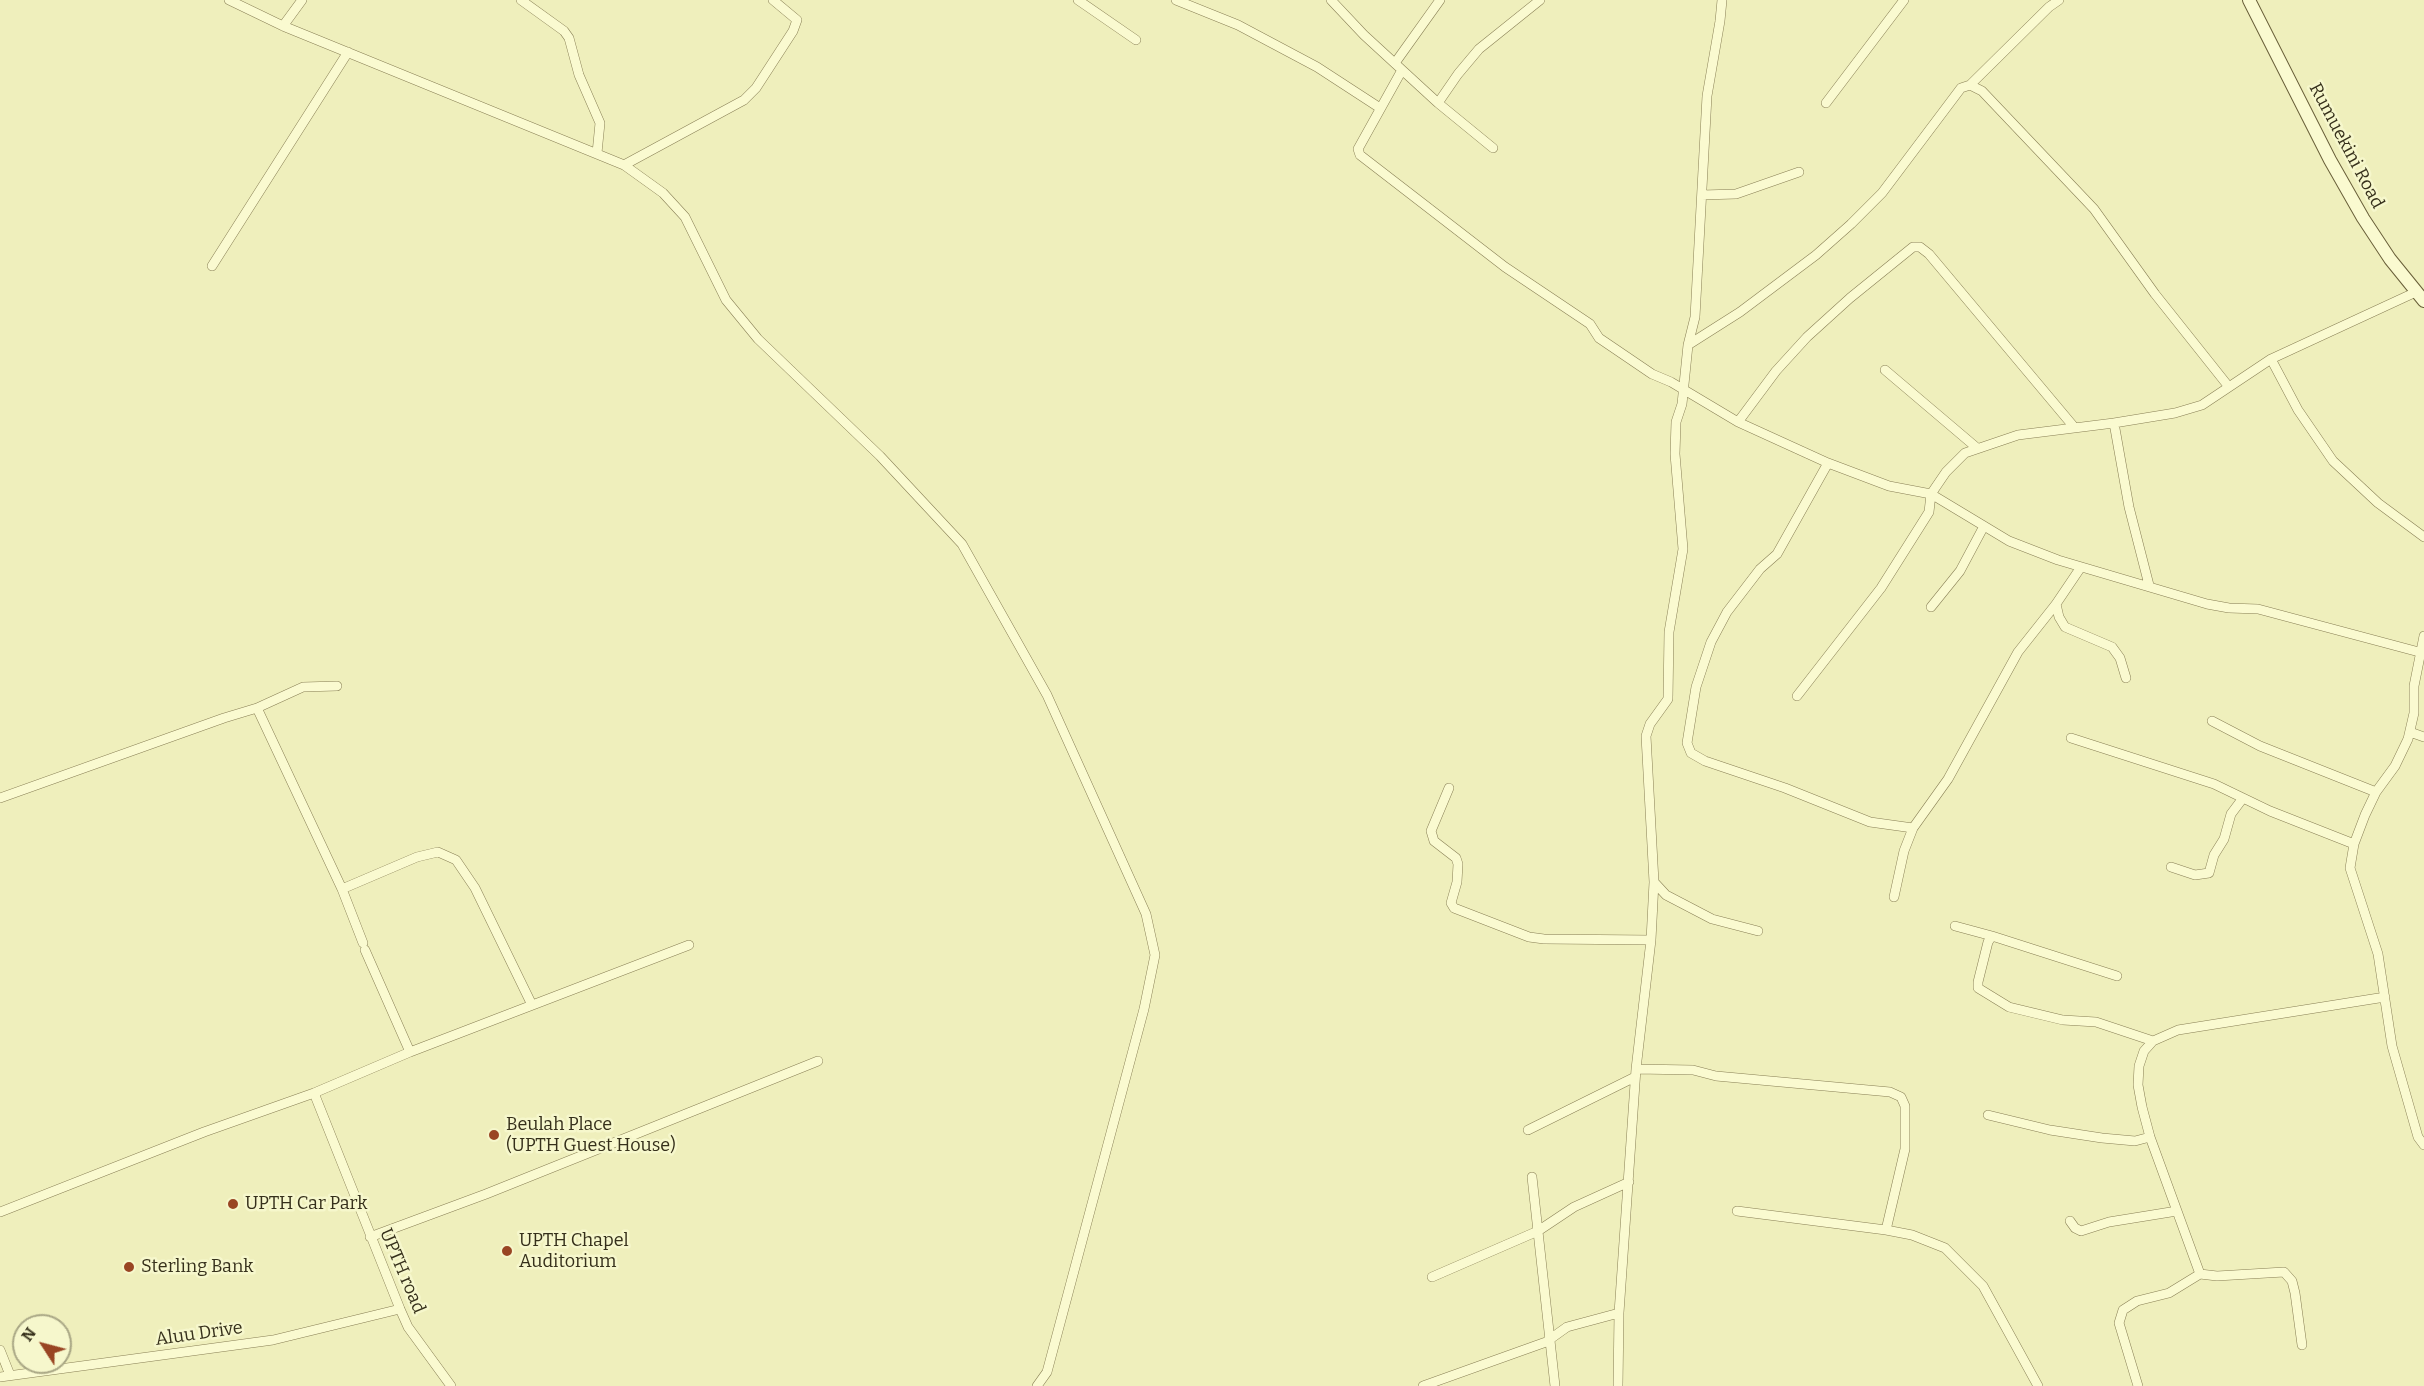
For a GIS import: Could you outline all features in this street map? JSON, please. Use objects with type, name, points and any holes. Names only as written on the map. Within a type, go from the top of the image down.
[{"type":"street","points":[[229,0],[283,26],[624,165],[663,193],[685,217],[726,300],[758,339],[880,456],[962,544],[1047,695],[1146,914],[1155,955],[1144,1009],[1047,1372],[1037,1386]]},
{"type":"street","points":[[283,26],[302,0]]},
{"type":"street","points":[[521,0],[564,31],[569,38],[579,75],[600,123],[597,153]]},
{"type":"street","points":[[624,165],[744,100],[756,88],[793,31],[797,20],[773,0]]},
{"type":"street","points":[[1078,0],[1136,40]]},
{"type":"street","points":[[1176,0],[1238,25],[1317,67],[1380,108]]},
{"type":"street","points":[[1331,0],[1438,103],[1493,148]]},
{"type":"street","points":[[1440,0],[1399,66],[1358,149],[1360,155],[1505,267],[1590,324],[1599,338],[1653,374],[1738,422],[1827,463],[1889,486],[1931,494],[2009,541],[2081,567],[2149,585],[2207,604],[2229,608],[2258,609],[2419,652]]},
{"type":"street","points":[[1438,103],[1479,48],[1540,0]]},
{"type":"street","points":[[1618,1386],[1619,1313],[1636,1073],[1651,940],[1654,882],[1646,736],[1650,724],[1668,699],[1669,632],[1683,549],[1675,454],[1676,422],[1682,404],[1688,345],[1695,317],[1707,96],[1722,0]]},
{"type":"street","points":[[1826,103],[1904,0]]},
{"type":"street","points":[[1688,345],[1740,312],[1816,255],[1851,224],[1882,193],[1961,88],[1970,85],[2059,0]]},
{"type":"street","name":"Rumuekini Road","points":[[2249,0],[2330,160],[2363,218],[2390,259],[2420,296]]},
{"type":"street","points":[[212,266],[348,52]]},
{"type":"street","points":[[1970,85],[1982,91],[2094,209],[2155,294],[2229,387]]},
{"type":"street","points":[[1702,195],[1736,194],[1799,172]]},
{"type":"street","points":[[1738,422],[1776,371],[1808,337],[1850,298],[1913,247],[1920,247],[1929,254],[2074,427]]},
{"type":"street","points":[[1797,696],[1881,588],[1929,512],[1931,494],[1946,472],[1965,453],[2018,435],[2114,423],[2175,413],[2202,405],[2271,359],[2420,296]]},
{"type":"street","points":[[2271,359],[2298,410],[2333,461],[2378,503],[2424,537]]},
{"type":"street","points":[[1886,370],[1977,448]]},
{"type":"street","points":[[2114,423],[2129,507],[2149,585]]},
{"type":"street","points":[[1827,463],[1777,554],[1760,569],[1727,612],[1711,642],[1696,687],[1687,743],[1691,753],[1705,761],[1785,788],[1870,822],[1913,828]]},
{"type":"street","points":[[1930,607],[1960,571],[1984,526]]},
{"type":"street","points":[[1894,897],[1904,851],[1913,828],[1948,779],[2018,652],[2056,604],[2081,567]]},
{"type":"street","points":[[2056,604],[2059,617],[2065,627],[2112,647],[2120,658],[2126,678]]},
{"type":"street","points":[[2424,636],[2414,686],[2414,713],[2410,732],[2396,766],[2376,792],[2365,815],[2354,844],[2350,868],[2378,954],[2392,1046],[2418,1137],[2424,1145]]},
{"type":"street","points":[[0,798],[257,708],[303,687],[337,686]]},
{"type":"street","points":[[257,708],[342,889],[410,1052]]},
{"type":"street","points":[[2212,721],[2260,746],[2376,792]]},
{"type":"street","points":[[2410,732],[2424,737]]},
{"type":"street","points":[[2071,738],[2214,784],[2354,844]]},
{"type":"street","points":[[1449,788],[1431,831],[1434,841],[1456,858],[1458,864],[1457,882],[1451,903],[1454,908],[1529,937],[1651,940]]},
{"type":"street","points":[[2171,867],[2195,875],[2209,873],[2214,855],[2224,839],[2231,814],[2243,798]]},
{"type":"street","points":[[342,889],[417,857],[438,852],[456,860],[475,888],[532,1005]]},
{"type":"street","points":[[1654,882],[1665,895],[1712,919],[1758,931]]},
{"type":"street","points":[[1955,926],[2117,976]]},
{"type":"street","points":[[1992,936],[1988,942],[1977,982],[1978,988],[1996,1000],[2025,1012],[2063,1020],[2096,1022],[2153,1041]]},
{"type":"street","points":[[0,1212],[204,1132],[314,1093],[410,1052],[689,945]]},
{"type":"street","points":[[2200,1274],[2151,1137],[2138,1085],[2144,1051],[2153,1041],[2178,1030],[2385,997]]},
{"type":"street","points":[[370,1237],[496,1190],[818,1061]]},
{"type":"street","points":[[1528,1130],[1636,1073],[1693,1070],[1716,1076],[1890,1092],[1901,1097],[1905,1106],[1905,1149],[1886,1230]]},
{"type":"street","name":"UPTH road","points":[[314,1093],[408,1327],[451,1386]]},
{"type":"street","points":[[1988,1115],[2050,1130],[2102,1138],[2134,1140],[2151,1137]]},
{"type":"street","points":[[1532,1177],[1555,1386]]},
{"type":"street","points":[[1432,1277],[1538,1231],[1574,1207],[1629,1182]]},
{"type":"street","points":[[1737,1211],[1886,1230],[1936,1243],[1955,1255],[1983,1286],[2038,1386]]},
{"type":"street","points":[[2070,1221],[2081,1232],[2109,1222],[2177,1211]]},
{"type":"street","points":[[2138,1386],[2118,1323],[2123,1310],[2137,1301],[2169,1293],[2200,1274],[2217,1276],[2284,1272],[2292,1281],[2295,1293],[2302,1345]]},
{"type":"street","name":"Aluu Drive","points":[[5,1376],[273,1340],[400,1309]]},
{"type":"street","points":[[1423,1386],[1546,1341],[1567,1327],[1619,1313]]},
{"type":"street","points":[[0,1350],[5,1376]]},
{"type":"place","name":"Beulah Place (UPTH Guest House)","points":[[494,1135]]},
{"type":"place","name":"UPTH Car Park","points":[[233,1204]]},
{"type":"place","name":"UPTH Chapel Auditorium","points":[[507,1251]]},
{"type":"place","name":"Sterling Bank","points":[[129,1267]]}]
